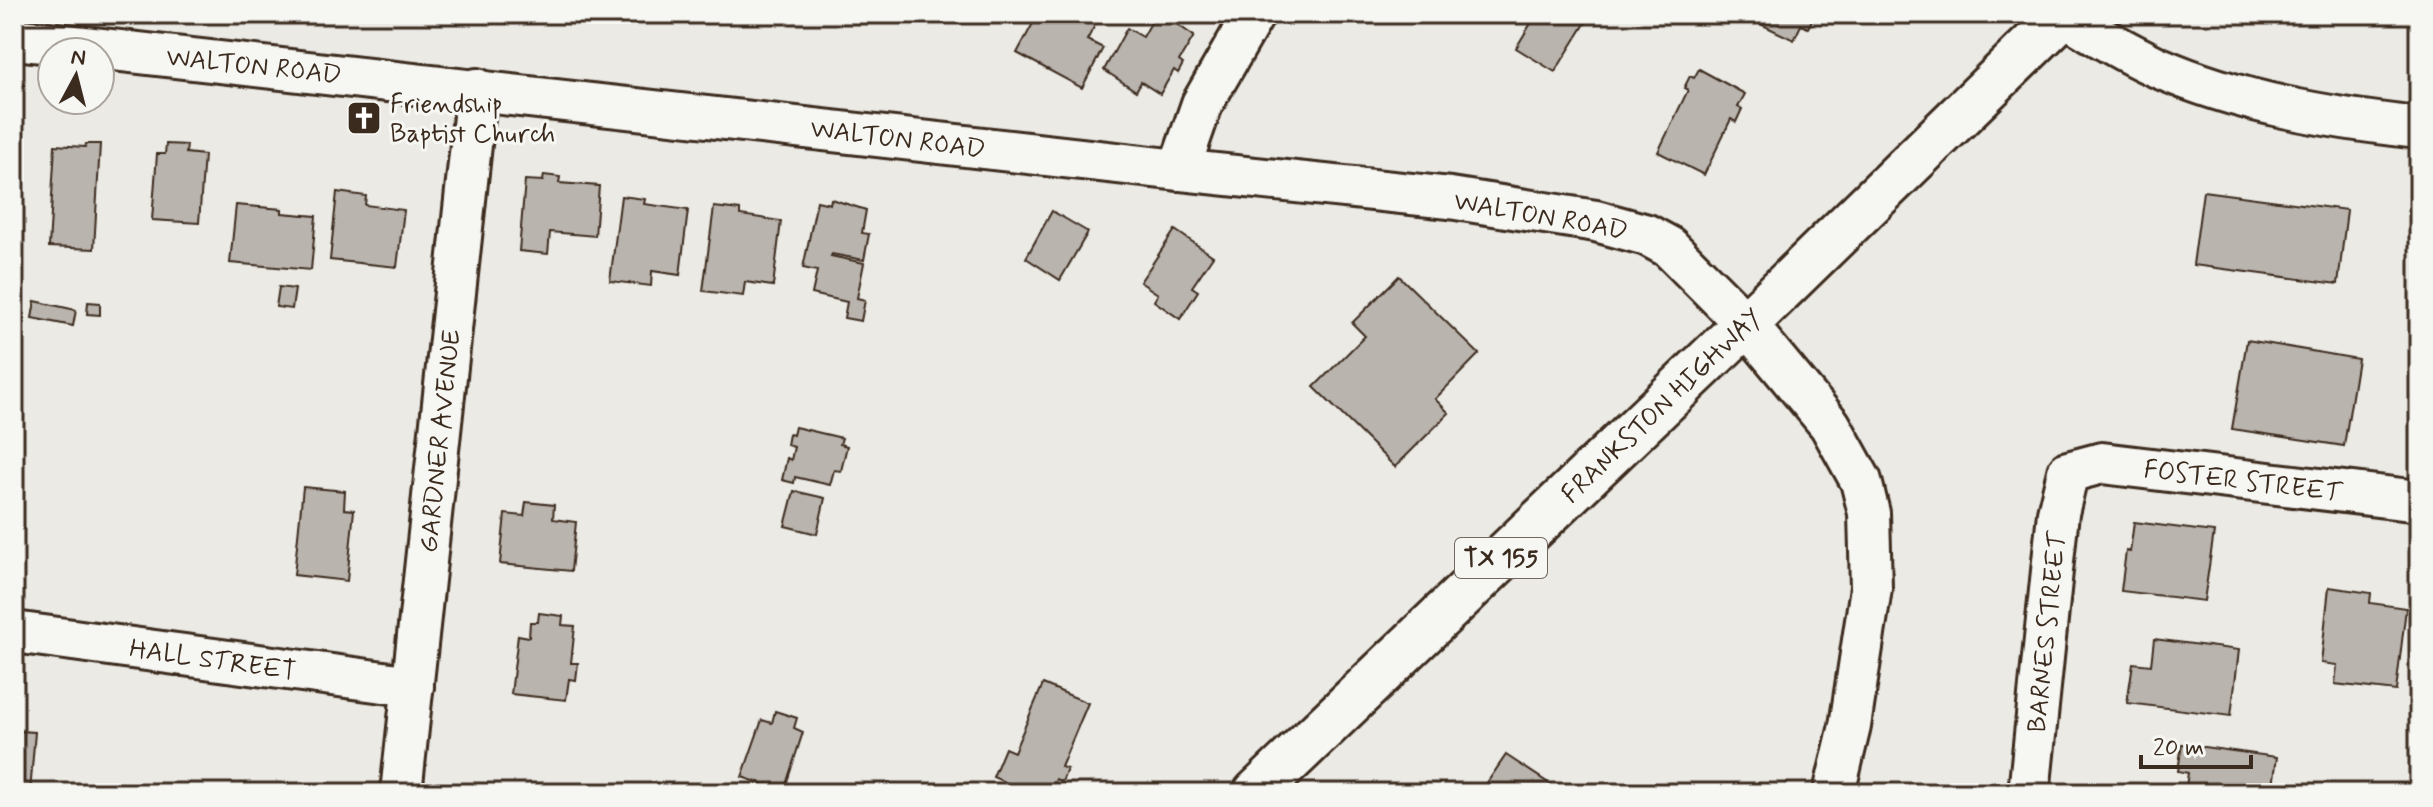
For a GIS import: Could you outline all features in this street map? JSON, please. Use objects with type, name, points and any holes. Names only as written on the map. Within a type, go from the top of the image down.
[{"type":"main road","name":"FRANKSTON HIGHWAY","points":[[1256,793],[1746,324],[2063,14]]},
{"type":"street","points":[[1179,170],[1202,104],[1254,14]]},
{"type":"street","points":[[2063,14],[2124,51],[2199,83],[2300,112],[2419,128]]},
{"type":"street","name":"WALTON ROAD","points":[[14,39],[1450,198],[1628,228],[1669,247],[1746,324],[1830,425],[1861,481],[1869,513],[1871,588],[1850,726],[1834,793]]},
{"type":"street","name":"GARDNER AVENUE","points":[[401,793],[477,89]]},
{"type":"street","name":"FOSTER STREET","points":[[2068,472],[2102,463],[2419,501]]},
{"type":"street","name":"BARNES STREET","points":[[2029,793],[2058,513],[2068,472]]},
{"type":"street","name":"HALL STREET","points":[[14,632],[413,686]]},
{"type":"building","points":[[1038,14],[1101,14],[1087,40],[1103,48],[1082,88],[1017,53]]},
{"type":"building","points":[[1156,14],[1162,14],[1194,36],[1179,61],[1183,64],[1178,73],[1174,70],[1160,94],[1141,82],[1136,91],[1104,70],[1127,28],[1143,37]]},
{"type":"building","points":[[1554,14],[1572,14],[1586,22],[1555,72],[1516,48],[1536,15],[1549,23]]},
{"type":"building","points":[[1752,14],[1815,14],[1808,28],[1801,25],[1794,40],[1750,19]]},
{"type":"building","points":[[1699,69],[1745,94],[1738,107],[1742,109],[1736,122],[1731,119],[1704,175],[1658,152],[1688,90],[1684,88],[1690,76],[1694,78]]},
{"type":"building","points":[[86,144],[100,144],[94,249],[49,247],[55,145],[85,147]]},
{"type":"building","points":[[166,144],[187,145],[186,153],[204,155],[199,223],[152,220],[157,154],[165,154]]},
{"type":"building","points":[[544,175],[560,177],[559,183],[599,186],[595,236],[550,232],[548,254],[519,251],[525,180],[543,181]]},
{"type":"building","points":[[2203,191],[2347,210],[2338,284],[2193,265]]},
{"type":"building","points":[[337,192],[366,196],[365,205],[404,210],[397,267],[330,260]]},
{"type":"building","points":[[621,196],[645,199],[644,204],[688,210],[680,275],[652,271],[651,286],[610,281]]},
{"type":"building","points":[[831,199],[866,210],[862,233],[869,234],[864,260],[831,256],[864,263],[857,298],[865,300],[861,321],[844,318],[847,302],[812,294],[817,271],[803,268],[817,201],[830,204]]},
{"type":"building","points":[[236,205],[316,216],[311,270],[230,263]]},
{"type":"building","points":[[714,207],[740,210],[740,215],[781,221],[773,286],[745,282],[743,296],[703,291]]},
{"type":"building","points":[[1052,211],[1088,232],[1060,280],[1026,258]]},
{"type":"building","points":[[1175,230],[1213,256],[1192,287],[1198,291],[1180,319],[1154,301],[1158,294],[1140,282]]},
{"type":"building","points":[[1399,276],[1479,354],[1435,399],[1449,413],[1395,467],[1314,387],[1365,336],[1352,323]]},
{"type":"building","points":[[279,287],[295,289],[292,309],[276,307]]},
{"type":"building","points":[[35,301],[76,310],[73,326],[32,318]]},
{"type":"building","points":[[88,302],[100,303],[100,315],[87,314]]},
{"type":"building","points":[[2247,340],[2358,359],[2344,446],[2232,429]]},
{"type":"building","points":[[795,427],[842,438],[840,444],[847,446],[841,471],[834,470],[830,485],[795,477],[794,483],[782,480],[787,458],[791,460],[794,447],[787,445],[789,434],[793,435]]},
{"type":"building","points":[[303,487],[345,491],[344,509],[354,510],[347,581],[294,575]]},
{"type":"building","points":[[794,491],[825,498],[817,534],[785,526]]},
{"type":"building","points":[[526,502],[554,505],[553,519],[576,522],[571,571],[500,564],[505,514],[524,516]]},
{"type":"building","points":[[2134,522],[2214,532],[2204,601],[2121,591],[2126,551],[2130,552]]},
{"type":"building","points":[[2329,587],[2371,593],[2370,603],[2406,608],[2396,691],[2335,684],[2337,665],[2321,663]]},
{"type":"building","points":[[539,613],[563,616],[562,625],[575,626],[571,663],[578,663],[576,680],[569,679],[566,700],[511,694],[518,635],[529,637],[530,622],[538,622]]},
{"type":"building","points":[[2154,639],[2239,650],[2231,716],[2127,703],[2133,663],[2151,665]]},
{"type":"building","points":[[1043,684],[1088,703],[1061,767],[1067,769],[1062,782],[1056,779],[1050,793],[1030,793],[993,777],[1005,748],[1014,752]]},
{"type":"building","points":[[775,711],[797,718],[794,728],[803,732],[784,791],[742,777],[762,720],[772,723]]},
{"type":"building","points":[[14,727],[19,727],[19,731],[35,732],[30,793],[14,793]]},
{"type":"building","points":[[2182,744],[2277,757],[2272,793],[2185,793],[2188,773],[2178,771]]},
{"type":"building","points":[[1506,755],[1559,790],[1557,793],[1480,793]]},
{"type":"place","name":"Friendship Baptist Church","points":[[364,118]]}]
